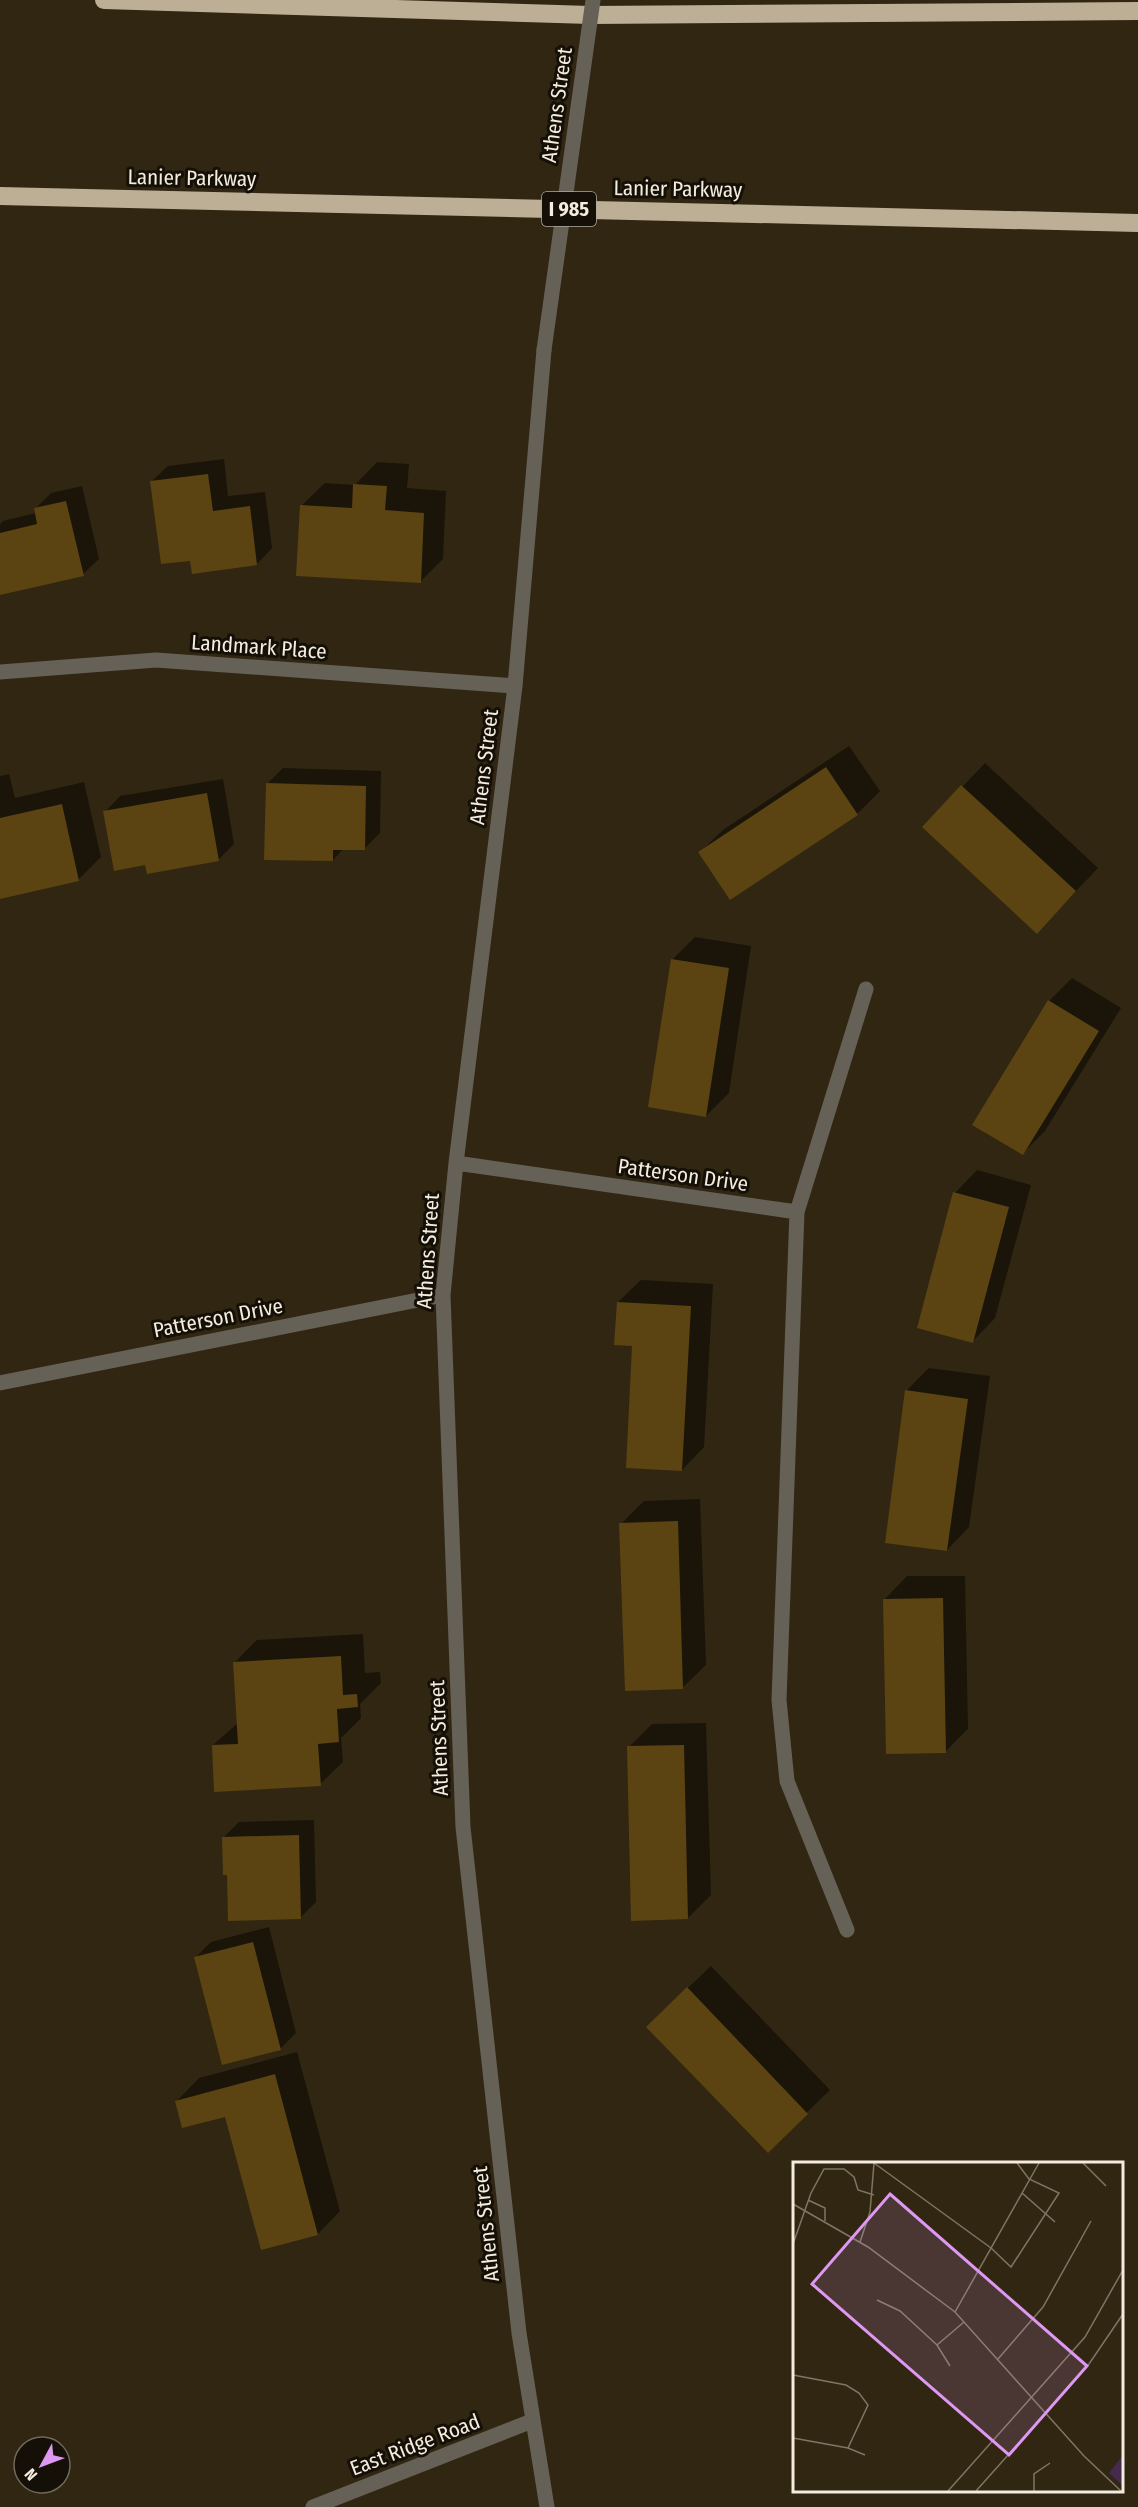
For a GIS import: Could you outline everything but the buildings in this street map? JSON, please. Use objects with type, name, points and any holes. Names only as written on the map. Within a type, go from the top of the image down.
[{"type":"highway","points":[[104,0],[590,15],[1138,11]]},
{"type":"highway","name":"Lanier Parkway","points":[[0,196],[1138,223]]},
{"type":"street","name":"Athens Street","points":[[548,2507],[519,2333],[463,1827],[443,1295],[456,1163],[515,686],[544,350],[593,0]]},
{"type":"street","name":"Landmark Place","points":[[0,672],[156,660],[515,686]]},
{"type":"street","points":[[848,1930],[787,1781],[779,1700],[796,1212],[866,988]]},
{"type":"street","name":"Patterson Drive","points":[[456,1163],[796,1212]]},
{"type":"street","name":"Patterson Drive","points":[[0,1383],[443,1295]]},
{"type":"street","name":"East Ridge Road","points":[[314,2507],[532,2421]]}]
